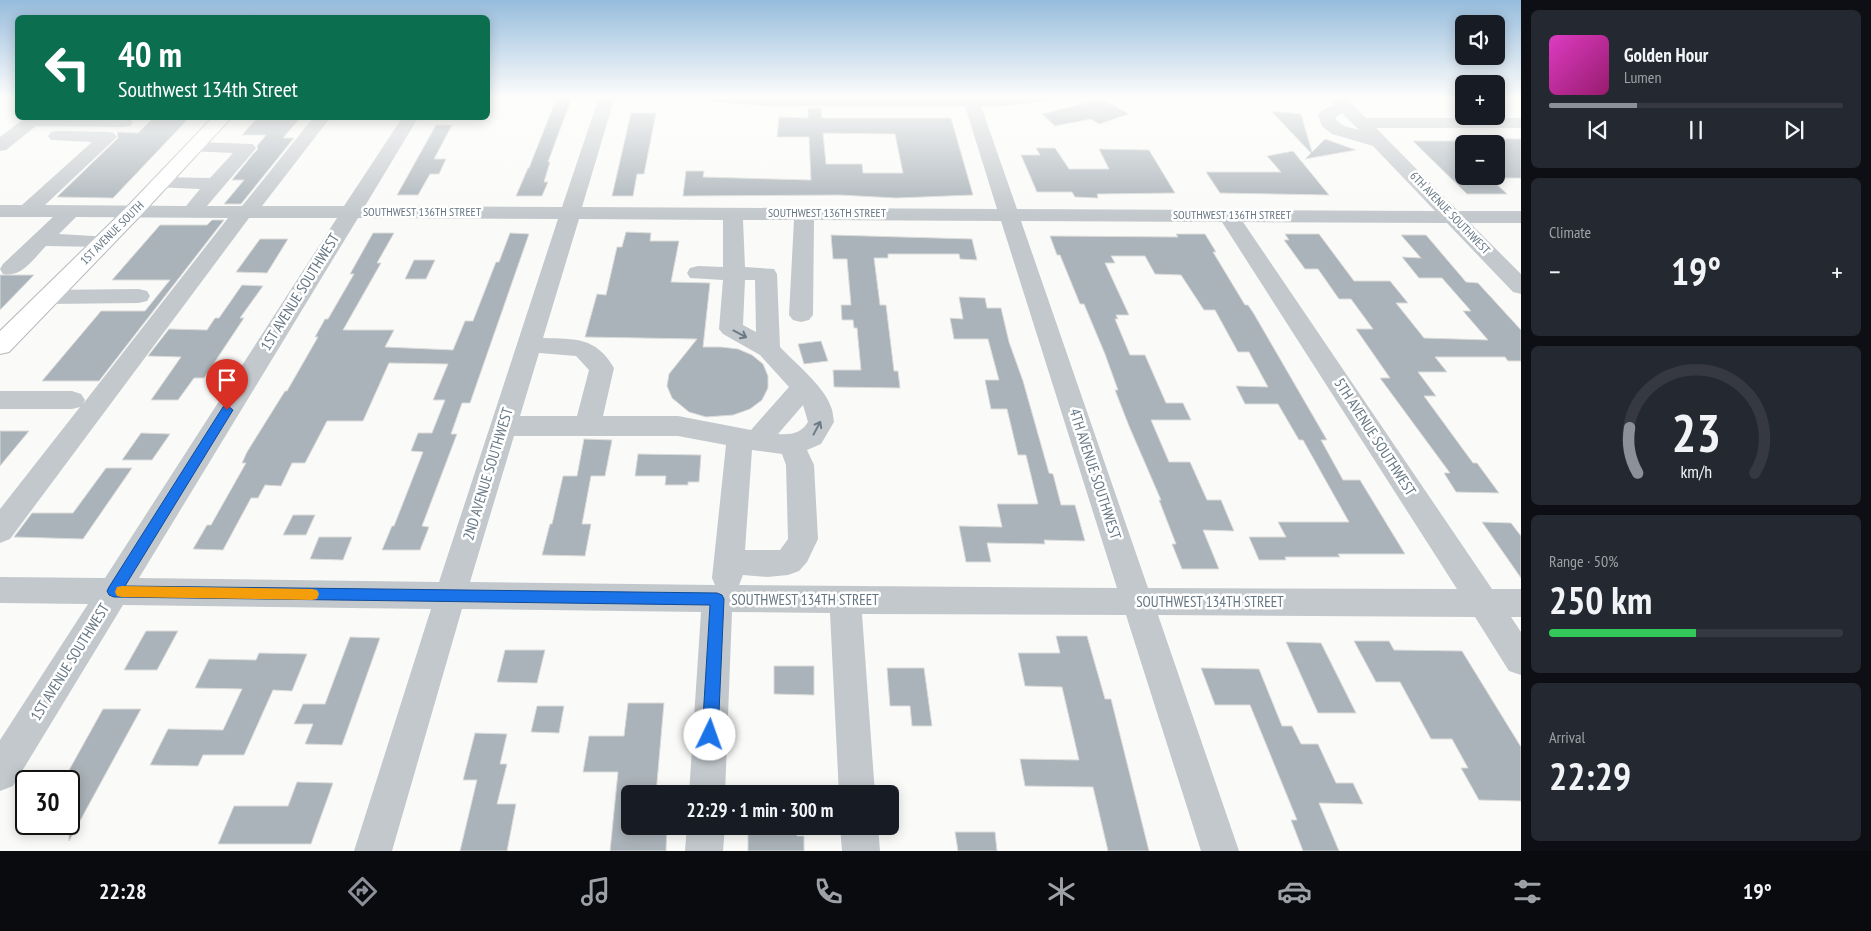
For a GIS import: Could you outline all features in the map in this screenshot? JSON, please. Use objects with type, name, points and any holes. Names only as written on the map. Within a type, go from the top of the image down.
[{"type":"main road","name":"1ST AVENUE SOUTH","points":[[0,346],[133,212],[204,137]]},
{"type":"street","points":[[0,146],[12,137]]},
{"type":"street","points":[[27,211],[107,137]]},
{"type":"street","points":[[0,531],[246,212],[307,137]]},
{"type":"street","name":"1ST AVENUE SOUTHWEST","points":[[0,773],[398,137]]},
{"type":"street","name":"2ND AVENUE SOUTHWEST","points":[[373,851],[450,596],[594,137]]},
{"type":"street","name":"4TH AVENUE SOUTHWEST","points":[[983,137],[1220,851]]},
{"type":"street","points":[[1362,137],[1381,142]]},
{"type":"street","name":"6TH AVENUE SOUTHWEST","points":[[1376,137],[1521,286]]},
{"type":"street","points":[[191,212],[247,148],[194,147]]},
{"type":"street","points":[[160,183],[216,184]]},
{"type":"street","name":"SOUTHWEST 136TH STREET","points":[[0,210],[1521,217]]},
{"type":"street","points":[[11,270],[71,211]]},
{"type":"street","points":[[503,426],[678,426],[792,445],[812,437],[821,422],[818,406],[804,387],[768,349],[731,329],[734,273],[732,213]]},
{"type":"street","points":[[802,315],[804,213]]},
{"type":"street","name":"5TH AVENUE SOUTHWEST","points":[[1228,215],[1521,660]]},
{"type":"street","points":[[41,240],[104,241]]},
{"type":"street","points":[[698,273],[766,274],[768,349]]},
{"type":"street","points":[[48,297],[139,296]]},
{"type":"street","points":[[529,345],[574,347],[584,350],[602,368],[588,426]]},
{"type":"street","points":[[708,785],[721,599],[749,439],[804,387]]},
{"type":"street","points":[[0,400],[72,400]]},
{"type":"street","points":[[728,562],[767,564],[788,562],[796,554],[803,539],[800,465],[792,445]]},
{"type":"street","name":"SOUTHWEST 134TH STREET","points":[[0,590],[721,599],[1521,604]]},
{"type":"street","points":[[845,600],[856,785]]},
{"type":"street","points":[[704,851],[705,835]]},
{"type":"street","points":[[860,835],[861,851]]},
{"type":"building","points":[[171,137],[113,198],[57,197],[118,138]]},
{"type":"building","points":[[265,137],[294,138],[241,204],[224,204],[244,180],[232,180],[258,149],[257,146]]},
{"type":"building","points":[[429,137],[446,137],[434,159],[446,159],[439,174],[430,174],[418,195],[397,195]]},
{"type":"building","points":[[541,137],[557,137],[548,162],[550,162],[544,182],[548,182],[542,196],[516,196]]},
{"type":"building","points":[[626,137],[651,137],[644,174],[637,174],[633,196],[612,196]]},
{"type":"building","points":[[777,137],[823,137],[826,164],[862,164],[863,173],[903,173],[896,137],[956,137],[973,195],[896,198],[840,195],[683,196],[686,171],[704,171],[703,177],[811,180],[809,137]]},
{"type":"building","points":[[1295,137],[1308,137],[1312,152],[1325,139],[1356,150],[1305,159],[1311,153]]},
{"type":"building","points":[[1505,139],[1521,139],[1521,178],[1505,178]]},
{"type":"building","points":[[1413,141],[1455,141],[1455,182]]},
{"type":"building","points":[[1036,148],[1055,148],[1069,169],[1109,169],[1099,149],[1149,150],[1175,193],[1097,194],[1098,198],[1075,197],[1072,192],[1037,192],[1021,155],[1040,155]]},
{"type":"building","points":[[1293,151],[1329,195],[1220,193],[1206,172],[1281,172],[1267,156]]},
{"type":"building","points":[[1458,185],[1497,185],[1507,194],[1467,194]]},
{"type":"building","points":[[212,220],[224,220],[99,381],[42,381],[101,311],[145,311],[170,280],[112,280],[160,225],[207,225]]},
{"type":"building","points":[[626,232],[651,233],[650,241],[679,241],[671,282],[710,283],[703,347],[738,349],[752,355],[763,364],[768,376],[768,388],[762,400],[750,409],[733,415],[706,417],[689,412],[672,398],[667,386],[669,374],[697,339],[585,337],[597,294],[606,295],[617,247],[622,247]]},
{"type":"building","points":[[373,233],[394,233],[377,263],[381,263],[343,330],[394,330],[385,347],[453,350],[465,321],[473,321],[496,262],[499,262],[510,233],[529,234],[470,403],[462,403],[451,434],[457,434],[422,526],[429,527],[420,550],[382,550],[392,526],[394,526],[423,452],[411,451],[418,433],[432,433],[445,400],[433,400],[448,364],[389,363],[363,421],[327,421],[305,463],[292,463],[281,486],[265,485],[258,498],[251,498],[223,550],[193,549],[207,525],[211,525],[246,463],[242,463],[247,452],[285,391],[287,391],[318,337],[315,337],[325,319],[328,319],[354,274],[350,274]]},
{"type":"building","points":[[1176,234],[1205,234],[1216,252],[1213,252],[1245,305],[1248,305],[1254,314],[1327,440],[1321,440],[1343,480],[1360,480],[1405,554],[1338,554],[1340,557],[1285,557],[1286,560],[1259,560],[1249,537],[1286,537],[1278,522],[1349,522],[1303,440],[1299,440],[1278,404],[1245,404],[1236,386],[1268,387],[1249,352],[1238,352],[1215,310],[1204,310],[1181,275],[1155,274],[1145,256],[1111,256],[1115,263],[1105,263],[1129,315],[1116,315],[1118,319],[1115,319],[1130,355],[1145,355],[1166,403],[1183,403],[1191,420],[1151,420],[1169,462],[1190,462],[1207,500],[1221,500],[1234,531],[1203,530],[1219,569],[1182,569],[1172,544],[1176,544],[1159,500],[1161,500],[1115,390],[1118,390],[1105,354],[1084,304],[1080,304],[1050,236],[1178,237]]},
{"type":"building","points":[[1285,234],[1319,234],[1354,281],[1390,281],[1408,303],[1396,303],[1424,338],[1488,340],[1463,311],[1471,311],[1442,278],[1419,278],[1402,257],[1421,258],[1401,235],[1426,235],[1466,282],[1478,283],[1521,330],[1521,361],[1508,361],[1505,357],[1435,357],[1447,372],[1418,372],[1436,396],[1424,396],[1473,463],[1477,463],[1499,493],[1456,492],[1444,473],[1450,473],[1380,378],[1390,378],[1356,329],[1373,329],[1351,299],[1339,299],[1318,269],[1305,269],[1284,240],[1289,240]]},
{"type":"building","points":[[831,235],[972,239],[977,260],[960,259],[959,254],[888,254],[888,258],[874,258],[880,305],[886,305],[894,371],[898,371],[900,388],[834,387],[833,370],[861,370],[857,328],[854,328],[853,320],[842,320],[841,305],[851,305],[847,259],[833,259]]},
{"type":"building","points":[[260,239],[288,239],[267,273],[236,272]]},
{"type":"building","points":[[414,260],[435,260],[426,279],[405,279]]},
{"type":"building","points":[[0,275],[34,275],[0,310]]},
{"type":"building","points":[[242,285],[263,286],[240,318],[244,318],[204,378],[194,378],[178,400],[151,400],[181,357],[148,356],[169,329],[207,330],[215,318],[219,318]]},
{"type":"building","points":[[959,297],[985,298],[987,308],[1001,308],[1009,342],[1023,381],[1049,473],[1053,474],[1061,505],[1075,505],[1085,541],[1044,540],[1045,544],[987,543],[991,562],[966,562],[959,526],[1002,527],[997,504],[1038,504],[1026,455],[1018,455],[1007,409],[991,409],[985,380],[999,380],[988,339],[954,339],[950,318],[963,319]]},
{"type":"building","points":[[821,341],[828,361],[804,364],[798,344]]},
{"type":"building","points":[[0,431],[29,431],[0,466]]},
{"type":"building","points":[[141,433],[170,434],[152,460],[122,460]]},
{"type":"building","points":[[584,439],[612,440],[605,476],[591,476],[582,524],[591,524],[585,556],[542,555],[550,524],[552,524],[563,476],[577,476]]},
{"type":"building","points":[[638,454],[701,455],[699,482],[688,482],[688,485],[665,485],[666,476],[635,476]]},
{"type":"building","points":[[106,468],[132,468],[83,539],[14,537],[32,513],[73,513]]},
{"type":"building","points":[[293,515],[315,515],[306,535],[283,535]]},
{"type":"building","points":[[1482,522],[1511,523],[1521,536],[1521,578]]},
{"type":"building","points":[[319,537],[352,537],[343,560],[310,559]]},
{"type":"building","points":[[146,631],[178,631],[157,670],[124,670]]},
{"type":"building","points":[[1056,636],[1087,636],[1105,699],[1111,699],[1149,851],[1108,851],[1093,787],[1025,786],[1020,759],[1079,760],[1062,687],[1025,686],[1018,653],[1060,653]]},
{"type":"building","points":[[350,637],[380,638],[342,745],[305,744],[313,724],[294,724],[303,704],[325,704]]},
{"type":"building","points":[[1354,641],[1389,641],[1394,650],[1462,651],[1521,747],[1521,801],[1479,800],[1461,768],[1468,768],[1452,739],[1431,739],[1400,682],[1376,682]]},
{"type":"building","points":[[1286,642],[1321,643],[1356,713],[1318,713]]},
{"type":"building","points":[[505,650],[545,650],[537,683],[497,682]]},
{"type":"building","points":[[259,653],[307,654],[292,691],[273,690],[244,755],[203,755],[198,766],[150,765],[168,729],[223,730],[242,689],[195,688],[209,659],[256,660]]},
{"type":"building","points":[[774,666],[814,666],[814,695],[774,694]]},
{"type":"building","points":[[887,668],[924,668],[932,726],[912,726],[910,706],[890,706]]},
{"type":"building","points":[[1201,668],[1259,669],[1282,726],[1292,726],[1301,744],[1318,744],[1336,783],[1353,783],[1363,804],[1319,803],[1339,851],[1303,851],[1291,820],[1297,820],[1250,705],[1215,705]]},
{"type":"building","points":[[628,703],[664,703],[657,785],[621,785],[621,835],[667,835],[666,851],[610,851],[618,772],[583,772],[589,736],[624,736]]},
{"type":"building","points":[[537,706],[564,706],[559,733],[531,732]]},
{"type":"building","points":[[103,709],[141,709],[80,821],[80,770],[69,770]]},
{"type":"building","points":[[475,733],[507,734],[500,764],[507,764],[497,804],[516,804],[507,851],[460,851],[477,780],[463,780]]},
{"type":"building","points":[[297,782],[333,783],[311,844],[218,844],[234,806],[288,806]]},
{"type":"building","points":[[955,832],[995,832],[997,851],[958,851]]},
{"type":"building","points":[[748,835],[804,836],[804,851],[748,851]]},
{"type":"slow traffic","points":[[122,592],[312,594]]},
{"type":"route","points":[[227,410],[114,591],[717,599],[710,735]]}]
